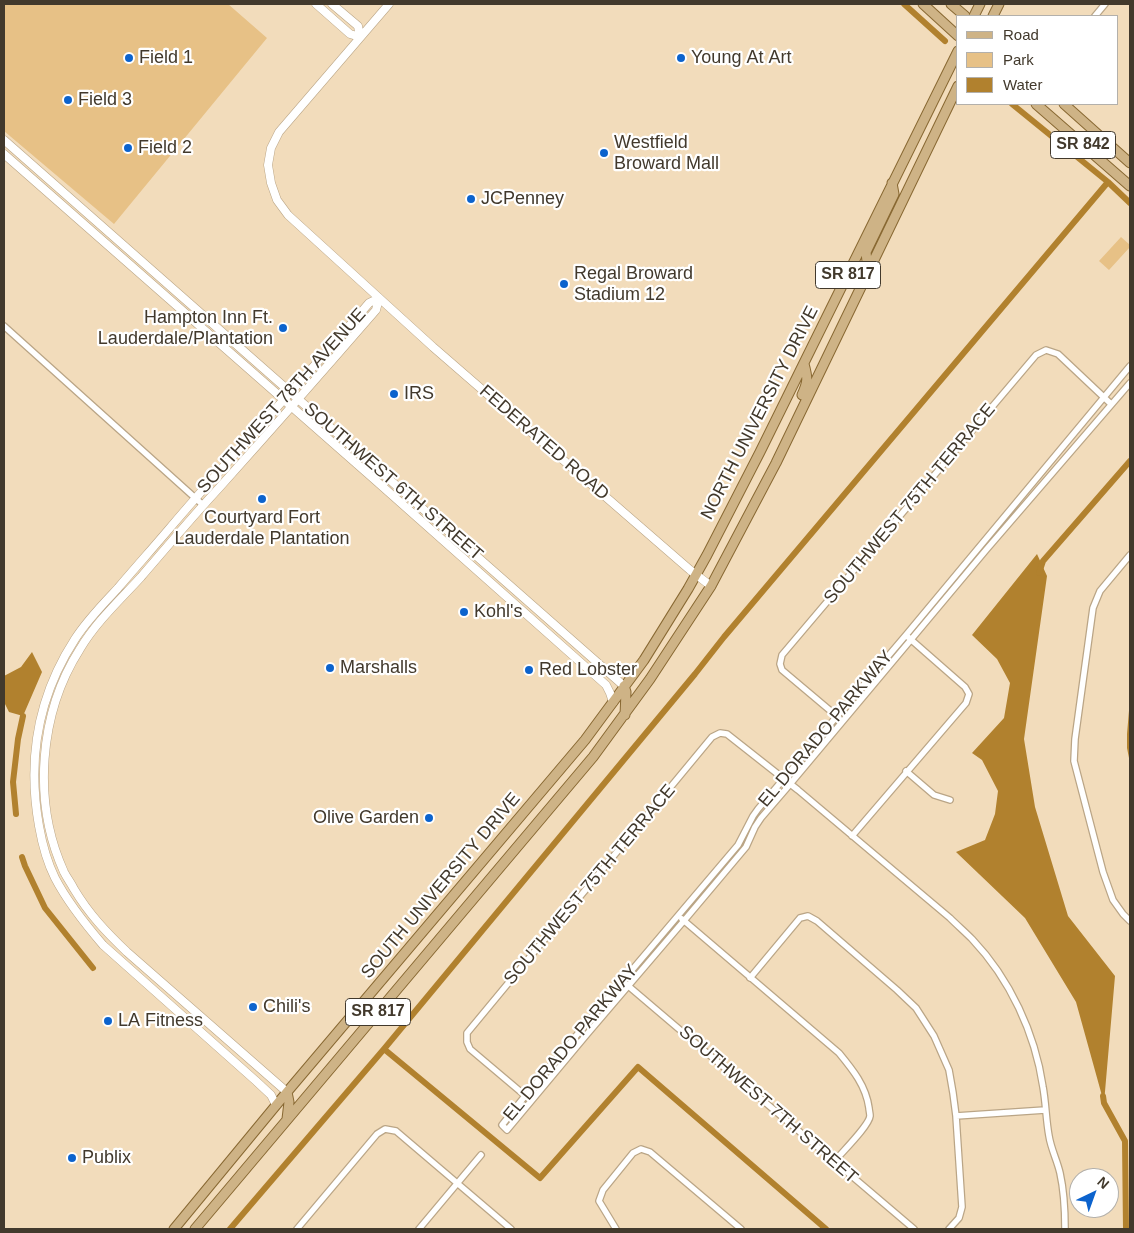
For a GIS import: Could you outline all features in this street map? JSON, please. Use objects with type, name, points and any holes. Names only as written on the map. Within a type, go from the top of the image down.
[{"type":"main road","points":[[923,4],[956,34]]},
{"type":"main road","points":[[951,4],[964,15]]},
{"type":"main road","name":"NORTH UNIVERSITY DRIVE","points":[[696,575],[804,364],[956,55]]},
{"type":"main road","name":"NORTH UNIVERSITY DRIVE","points":[[711,586],[776,462],[956,90]]},
{"type":"main road","name":"SR 842","points":[[1037,105],[1130,186]]},
{"type":"main road","name":"SR 842","points":[[1065,105],[1130,163]]},
{"type":"main road","points":[[868,272],[866,252],[894,194],[892,183]]},
{"type":"main road","points":[[756,500],[757,488],[807,385],[804,364]]},
{"type":"main road","name":"SOUTH UNIVERSITY DRIVE","points":[[174,1229],[276,1105],[585,740],[652,647],[696,575]]},
{"type":"main road","name":"SOUTH UNIVERSITY DRIVE","points":[[195,1229],[593,757],[650,679],[711,586]]},
{"type":"main road","points":[[624,686],[626,692],[625,715]]},
{"type":"main road","points":[[287,1092],[289,1102],[287,1120]]},
{"type":"street","points":[[316,4],[350,34],[360,37],[358,26],[332,4]]},
{"type":"street","name":"FEDERATED ROAD","points":[[389,4],[279,132],[271,148],[268,165],[271,183],[277,200],[288,215],[433,347],[711,586]]},
{"type":"street","points":[[1096,15],[1105,4]]},
{"type":"street","name":"SOUTHWEST 6TH STREET","points":[[4,140],[624,686]]},
{"type":"street","name":"SOUTHWEST 6TH STREET","points":[[4,154],[516,604],[609,689],[613,702]]},
{"type":"street","name":"SOUTHWEST 78TH AVENUE","points":[[276,1105],[270,1094],[103,945],[73,908],[54,877],[42,841],[35,804],[34,771],[36,742],[47,698],[61,664],[74,640],[87,622],[369,303],[379,298]]},
{"type":"street","name":"SOUTHWEST 78TH AVENUE","points":[[287,1092],[127,952],[92,916],[64,872],[50,833],[45,803],[44,771],[47,737],[56,698],[80,647],[98,624],[376,310],[379,298]]},
{"type":"street","points":[[4,326],[203,505]]},
{"type":"street","name":"SOUTHWEST 75TH TERRACE","points":[[837,716],[782,670],[780,664],[782,655],[1036,354],[1046,350],[1058,354],[1105,398]]},
{"type":"street","name":"EL DORADO PARKWAY","points":[[1130,366],[753,816],[738,845],[525,1096],[505,1127],[531,1101],[684,922],[746,846],[760,818],[791,784],[842,721],[1130,382]]},
{"type":"street","points":[[1105,398],[1111,404]]},
{"type":"street","points":[[1130,555],[1100,591],[1093,608],[1075,739],[1074,761],[1103,872],[1113,900],[1130,922]]},
{"type":"street","points":[[107,615],[111,595]]},
{"type":"street","points":[[98,624],[103,604]]},
{"type":"street","points":[[852,836],[966,702],[969,694],[965,687],[906,635]]},
{"type":"street","points":[[837,716],[842,721]]},
{"type":"street","name":"SOUTHWEST 75TH TERRACE","points":[[525,1096],[470,1049],[467,1042],[468,1033],[712,737],[720,733],[727,734],[784,779]]},
{"type":"street","points":[[906,772],[934,795],[950,800]]},
{"type":"street","points":[[784,779],[950,918],[972,939],[995,966],[1028,1028],[1034,1050],[1043,1088],[1049,1138],[1060,1174],[1065,1207],[1065,1229]]},
{"type":"street","points":[[678,916],[839,1054],[852,1068],[862,1084],[870,1116],[866,1125],[834,1162]]},
{"type":"street","points":[[750,978],[800,918],[808,916],[817,921],[883,977],[916,1008],[934,1036],[949,1070],[956,1116],[962,1207],[959,1218],[949,1229]]},
{"type":"street","name":"SOUTHWEST 7TH STREET","points":[[623,981],[914,1229]]},
{"type":"street","points":[[525,1096],[531,1101]]},
{"type":"street","points":[[956,1116],[1045,1110]]},
{"type":"street","points":[[297,1229],[377,1134],[386,1129],[396,1131],[511,1229]]},
{"type":"street","points":[[616,1229],[598,1201],[603,1190],[633,1153],[641,1150],[650,1152],[741,1229]]},
{"type":"street","points":[[419,1229],[481,1156]]},
{"type":"green space","points":[[4,4],[228,4],[267,38],[114,224],[4,131]]},
{"type":"green space","points":[[1121,237],[1130,247],[1109,270],[1099,261]]},
{"type":"water","points":[[1037,554],[1047,576],[1024,739],[1035,807],[1068,916],[1115,976],[1104,1103],[1076,1002],[1025,918],[956,852],[985,840],[995,814],[998,791],[982,760],[972,753],[1004,718],[1010,683],[997,659],[972,635]]},
{"type":"water","points":[[32,652],[42,672],[23,716],[9,712],[4,702],[4,676],[21,667]]},
{"type":"water","points":[[1130,699],[1130,763],[1127,734]]},
{"type":"waterway","points":[[904,4],[945,41]]},
{"type":"waterway","points":[[1013,105],[1108,182],[1130,203]]},
{"type":"waterway","points":[[230,1229],[384,1049],[724,637],[1108,182]]},
{"type":"waterway","points":[[1039,573],[1043,561],[1130,461]]},
{"type":"waterway","points":[[16,814],[13,782],[23,716]]},
{"type":"waterway","points":[[22,857],[45,908],[93,968]]},
{"type":"waterway","points":[[384,1049],[540,1178],[638,1067],[826,1229]]},
{"type":"waterway","points":[[1103,1096],[1104,1103],[1125,1141],[1126,1229]]},
{"type":"place","name":"Field 1","points":[[129,58]]},
{"type":"place","name":"Young At Art","points":[[681,58]]},
{"type":"place","name":"Field 3","points":[[68,100]]},
{"type":"place","name":"Field 2","points":[[128,148]]},
{"type":"place","name":"Westfield Broward Mall","points":[[604,153]]},
{"type":"place","name":"JCPenney","points":[[471,199]]},
{"type":"place","name":"Regal Broward Stadium 12","points":[[564,284]]},
{"type":"place","name":"Hampton Inn Ft. Lauderdale/Plantation","points":[[283,328]]},
{"type":"place","name":"IRS","points":[[394,394]]},
{"type":"place","name":"Courtyard Fort Lauderdale Plantation","points":[[262,499]]},
{"type":"place","name":"Kohl's","points":[[464,612]]},
{"type":"place","name":"Marshalls","points":[[330,668]]},
{"type":"place","name":"Red Lobster","points":[[529,670]]},
{"type":"place","name":"Olive Garden","points":[[429,818]]},
{"type":"place","name":"Chili's","points":[[253,1007]]},
{"type":"place","name":"LA Fitness","points":[[108,1021]]},
{"type":"place","name":"Publix","points":[[72,1158]]}]
